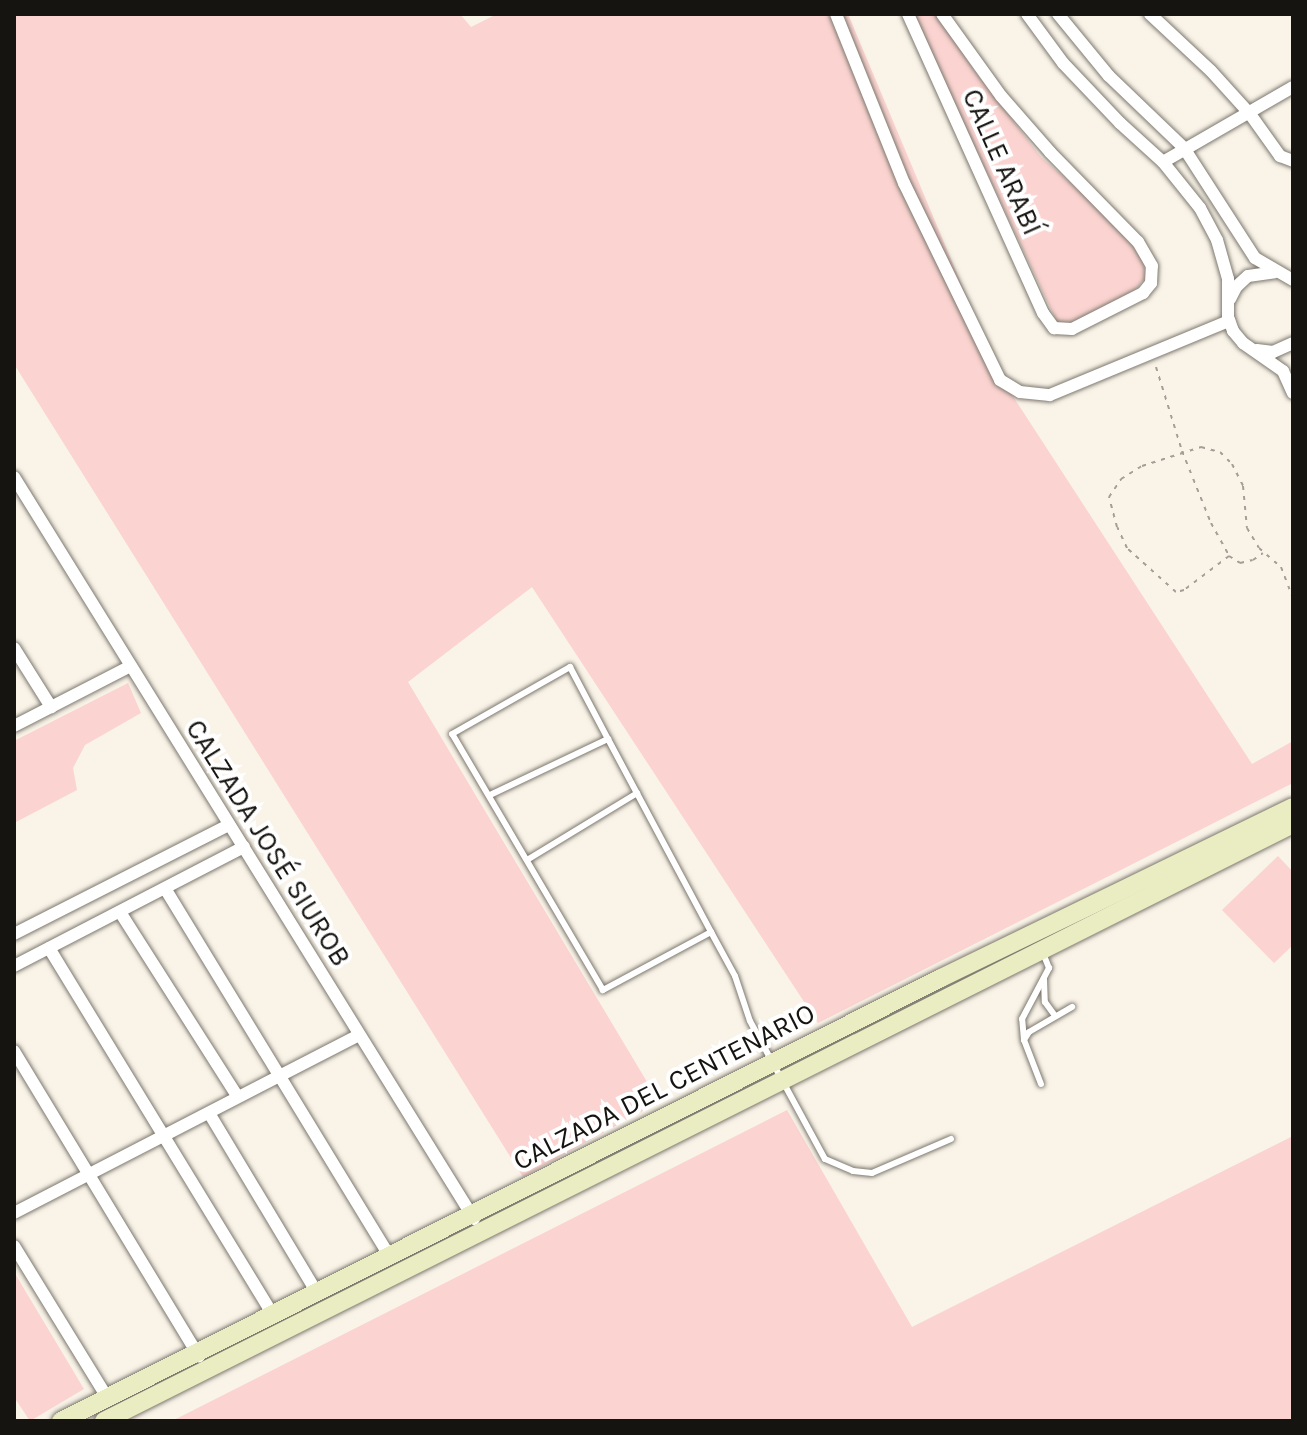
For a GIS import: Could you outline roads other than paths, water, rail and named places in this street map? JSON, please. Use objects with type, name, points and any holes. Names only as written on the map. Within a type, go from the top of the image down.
[{"type":"main road","name":"CALZADA DEL CENTENARIO","points":[[61,1421],[774,1062],[1293,807]]},
{"type":"main road","name":"CALZADA DEL CENTENARIO","points":[[104,1421],[781,1084],[1293,824]]},
{"type":"street","points":[[836,14],[904,183],[990,368],[1000,380],[1020,392],[1050,395],[1229,321]]},
{"type":"street","name":"CALLE ARABÍ","points":[[908,14],[1043,313],[1054,328],[1072,329],[1143,293],[1151,283],[1152,266],[1138,242],[1120,220],[1050,152],[1001,96],[942,14]]},
{"type":"street","points":[[1027,14],[1090,94],[1163,162],[1200,208],[1217,240],[1228,279],[1229,321],[1243,343],[1283,371],[1293,393]]},
{"type":"street","points":[[1058,14],[1109,76],[1184,148],[1255,258],[1293,280]]},
{"type":"street","points":[[1150,14],[1193,53],[1250,114],[1280,156],[1292,161]]},
{"type":"street","points":[[1163,162],[1293,87]]},
{"type":"street","points":[[1229,301],[1236,287],[1248,276],[1263,272],[1279,273]]},
{"type":"street","points":[[1257,350],[1273,352],[1293,343]]},
{"type":"street","name":"CALZADA JOSÉ SIUROB","points":[[14,477],[481,1233]]},
{"type":"street","points":[[14,648],[51,707]]},
{"type":"street","points":[[14,726],[129,667]]},
{"type":"street","points":[[14,934],[229,825]]},
{"type":"street","points":[[14,966],[244,847]]},
{"type":"street","points":[[166,890],[389,1256]]},
{"type":"street","points":[[120,912],[238,1097]]},
{"type":"street","points":[[49,948],[272,1313]]},
{"type":"street","points":[[14,1213],[359,1035]]},
{"type":"street","points":[[14,1051],[209,1369]]},
{"type":"street","points":[[209,1113],[316,1291]]},
{"type":"street","points":[[14,1246],[108,1399]]},
{"type":"lane","points":[[711,932],[603,990],[452,734],[570,667],[735,976],[750,1021],[774,1062],[781,1084],[825,1159],[853,1171],[880,1171],[951,1139]]},
{"type":"lane","points":[[490,795],[608,739]]},
{"type":"lane","points":[[527,860],[637,793]]},
{"type":"lane","points":[[1041,1084],[1024,1040],[1022,1019],[1049,968],[1042,950]]},
{"type":"lane","points":[[1044,979],[1045,1002],[1055,1016]]},
{"type":"lane","points":[[1024,1040],[1029,1032],[1072,1007]]}]
